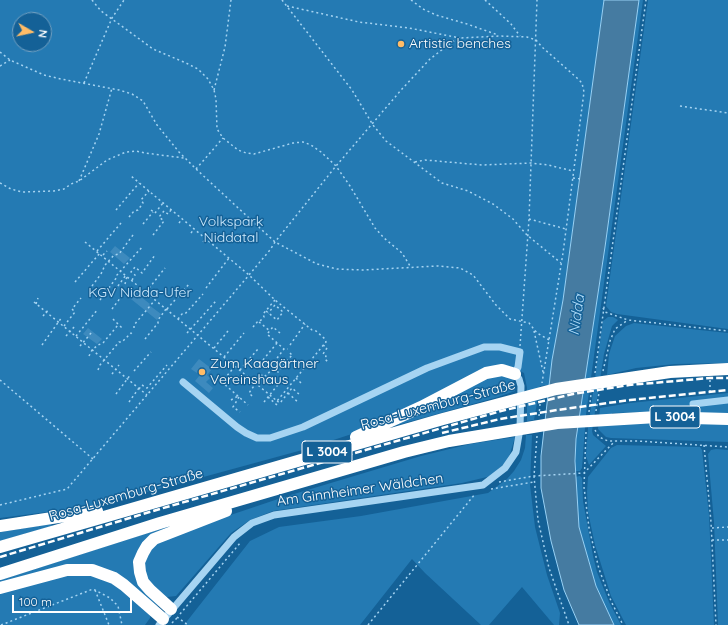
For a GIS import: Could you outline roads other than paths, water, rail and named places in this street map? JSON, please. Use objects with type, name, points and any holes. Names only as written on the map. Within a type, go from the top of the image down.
[{"type":"highway","name":"Rosa-Luxemburg-Straße","points":[[0,547],[443,418],[556,389],[670,372],[728,369]]},
{"type":"highway","points":[[307,458],[421,407],[486,373],[502,370],[515,374]]},
{"type":"highway","name":"L 3004","points":[[0,574],[160,522],[404,452],[449,441],[557,423],[657,417],[728,419]]},
{"type":"highway","points":[[174,613],[143,582],[139,562],[147,546],[154,539],[165,534],[188,526],[273,490]]},
{"type":"highway","points":[[0,526],[89,513],[119,506],[153,502]]},
{"type":"highway","points":[[0,588],[67,570],[92,570],[114,578],[124,585],[164,623]]},
{"type":"street","points":[[183,382],[241,430],[258,438],[270,438],[303,427],[427,368],[484,346],[500,347],[520,352],[518,367],[515,374]]},
{"type":"street","name":"Am Ginnheimer Wäldchen","points":[[164,623],[174,613],[234,537],[252,523],[274,515],[485,487],[505,468],[516,452],[520,430],[521,386],[519,379],[515,374]]},
{"type":"street","points":[[693,404],[728,400]]},
{"type":"water","name":"Nidda","points":[[604,0],[639,0],[605,247],[576,439],[575,461],[579,527],[596,586],[614,625],[579,625],[564,590],[551,541],[541,488],[541,456],[552,360],[563,300]]},
{"type":"railway","points":[[0,557],[153,511],[501,411],[573,394],[629,385],[710,378],[728,378]]},
{"type":"railway","points":[[442,433],[500,419],[557,410],[630,400],[728,390]]},
{"type":"place","name":"Artistic benches","points":[[401,44]]},
{"type":"place","name":"Zum Kaagärtner Vereinshaus","points":[[202,372]]},
{"type":"park label","name":"Volkspark Niddatal","points":[[231,230]]},
{"type":"park label","name":"KGV Nidda-Ufer","points":[[140,293]]}]
